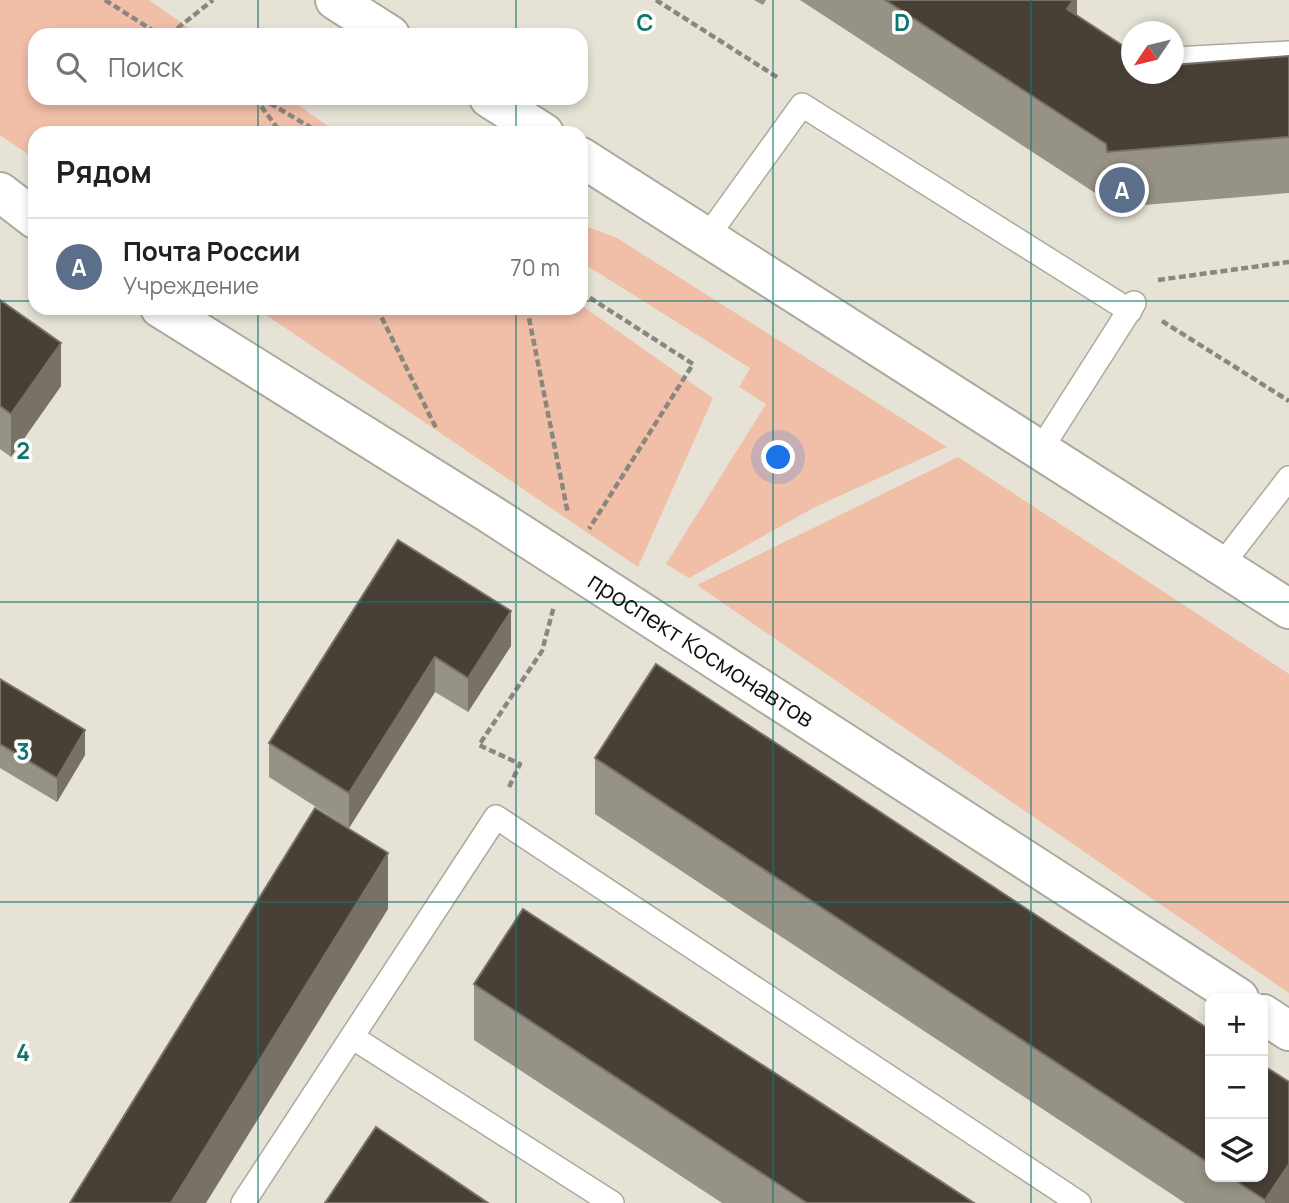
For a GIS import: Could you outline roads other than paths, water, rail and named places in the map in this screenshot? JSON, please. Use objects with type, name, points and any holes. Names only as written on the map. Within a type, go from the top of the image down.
[{"type":"street","points":[[335,0],[379,28]]},
{"type":"street","points":[[500,105],[533,126]]},
{"type":"street","points":[[588,161],[1289,609]]},
{"type":"street","points":[[0,192],[28,214]]},
{"type":"street","name":"проспект Космонавтов","points":[[171,315],[567,563],[1231,993]]},
{"type":"street","points":[[1268,1017],[1289,1031]]},
{"type":"lane","points":[[1184,58],[1289,53]]},
{"type":"lane","points":[[707,237],[802,105],[1132,307],[1041,449]]},
{"type":"lane","points":[[1221,566],[1289,478]]},
{"type":"lane","points":[[243,1203],[496,817],[1079,1203]]},
{"type":"lane","points":[[352,1037],[612,1203]]},
{"type":"place","name":"Почта России","points":[[1122,190]]}]
